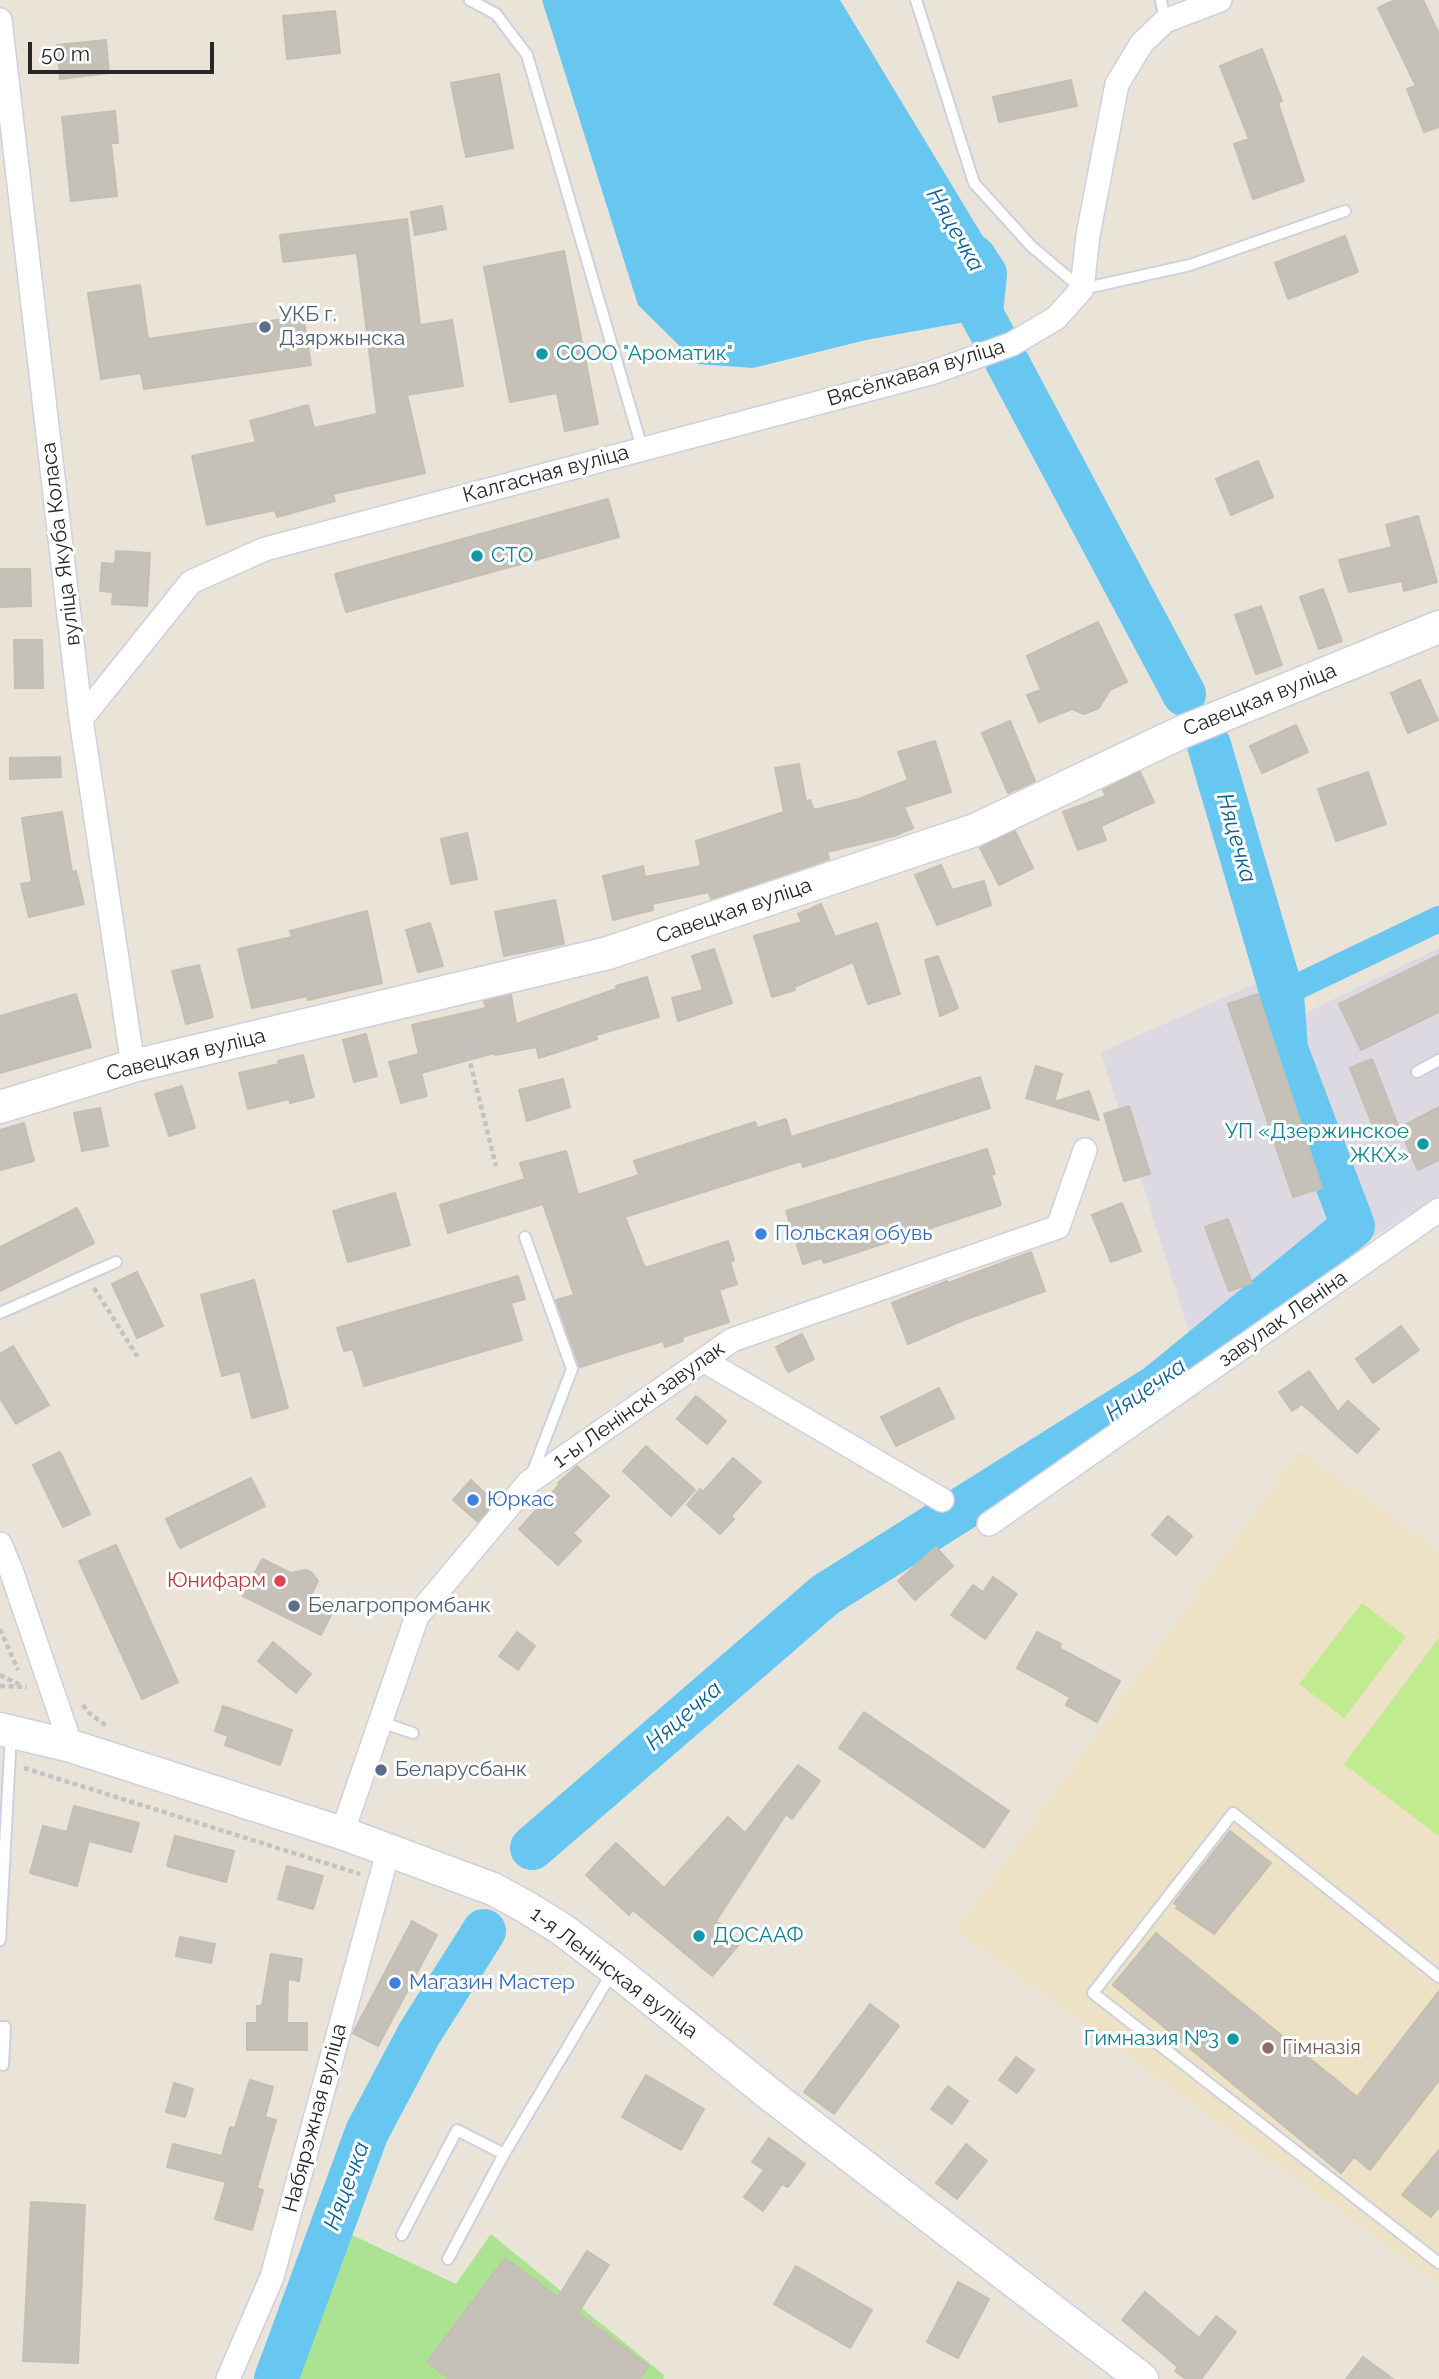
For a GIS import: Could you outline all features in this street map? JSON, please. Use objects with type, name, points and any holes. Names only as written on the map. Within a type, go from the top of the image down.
[{"type":"street","points":[[1082,289],[1088,235],[1117,84],[1163,11],[1220,0]]},
{"type":"street","name":"вуліца Якуба Коласа","points":[[0,20],[82,719],[133,1066]]},
{"type":"street","name":"Вясёлкавая вуліца","points":[[642,448],[931,373],[1012,344],[1056,318],[1082,289]]},
{"type":"street","name":"Калгасная вуліца","points":[[82,719],[191,582],[265,549],[642,448]]},
{"type":"street","name":"Савецкая вуліца","points":[[0,1107],[133,1066],[608,953],[935,844],[975,830],[1182,732],[1439,627]]},
{"type":"street","name":"1-ы Ленінскі завулак","points":[[342,1833],[417,1616],[528,1482],[732,1340],[1058,1227],[1085,1150]]},
{"type":"street","name":"завулак Леніна","points":[[989,1524],[1439,1210]]},
{"type":"street","points":[[703,1360],[942,1500]]},
{"type":"street","points":[[0,1544],[71,1746]]},
{"type":"street","name":"1-я Ленінская вуліца","points":[[6,1730],[71,1746],[342,1833],[493,1889],[563,1930],[772,2096],[1142,2379]]},
{"type":"street","name":"Набярэжная вуліца","points":[[228,2379],[272,2277],[388,1852]]},
{"type":"lane","name":"Калгасная вуліца","points":[[470,0],[496,14],[527,55],[642,448]]},
{"type":"lane","points":[[916,0],[974,183],[1031,246],[1082,289],[1190,265],[1345,211]]},
{"type":"lane","points":[[1417,1072],[1439,1060]]},
{"type":"lane","points":[[525,1237],[572,1369],[528,1482]]},
{"type":"lane","points":[[0,1313],[116,1262]]},
{"type":"lane","points":[[380,1721],[413,1733]]},
{"type":"lane","points":[[0,1940],[6,1730]]},
{"type":"lane","points":[[1439,1977],[1233,1813],[1093,1993],[1439,2263]]},
{"type":"lane","points":[[448,2259],[504,2154],[614,1969]]},
{"type":"lane","points":[[0,2026],[5,2027],[3,2066]]},
{"type":"lane","points":[[402,2235],[457,2130],[504,2154]]},
{"type":"path","points":[[456,1007],[496,1166]]},
{"type":"path","points":[[86,1275],[139,1359]]},
{"type":"path","points":[[0,1629],[25,1688],[0,1675]]},
{"type":"shaded area","points":[[1439,948],[1439,1195],[1195,1351],[1101,1052],[1259,982],[1297,1017]]},
{"type":"shaded area","points":[[1299,1450],[1439,1550],[1439,2284],[956,1930]]},
{"type":"green space","points":[[1362,1603],[1406,1637],[1344,1718],[1299,1684]]},
{"type":"green space","points":[[1439,1638],[1439,1836],[1344,1764]]},
{"type":"green space","points":[[491,2234],[664,2375],[663,2379],[290,2379],[352,2235],[456,2284]]},
{"type":"water","points":[[542,0],[840,0],[1005,273],[976,320],[866,340],[753,368],[698,364],[638,305]]},
{"type":"building","points":[[1395,0],[1423,0],[1439,34],[1439,127],[1424,132],[1407,89],[1416,86],[1378,8]]},
{"type":"building","points":[[335,11],[340,53],[287,59],[283,16]]},
{"type":"building","points":[[106,40],[109,73],[60,79],[57,45]]},
{"type":"building","points":[[1262,49],[1282,101],[1278,103],[1304,181],[1253,199],[1234,144],[1249,139],[1220,66]]},
{"type":"building","points":[[499,74],[513,148],[466,157],[451,83]]},
{"type":"building","points":[[1071,80],[1077,106],[999,122],[993,97]]},
{"type":"building","points":[[115,111],[118,143],[111,143],[117,196],[71,201],[62,117]]},
{"type":"building","points":[[442,206],[446,229],[415,235],[411,212]]},
{"type":"building","points":[[407,219],[420,325],[452,320],[463,386],[407,395],[425,473],[333,494],[335,501],[277,517],[275,510],[207,525],[192,456],[256,442],[250,421],[308,405],[314,428],[377,414],[357,253],[283,262],[280,235]]},
{"type":"building","points":[[1345,236],[1358,272],[1288,299],[1275,263]]},
{"type":"building","name":"СООО \"Ароматик\"","points":[[564,251],[598,424],[565,431],[557,393],[510,402],[484,267]]},
{"type":"building","name":"УКБ г. Дзяржынска","points":[[140,285],[148,339],[303,316],[311,365],[144,389],[141,373],[101,379],[88,293]]},
{"type":"building","points":[[1258,461],[1273,497],[1231,515],[1216,479]]},
{"type":"building","name":"СТО","points":[[608,499],[619,537],[346,612],[335,574]]},
{"type":"building","points":[[1418,516],[1437,582],[1404,591],[1402,581],[1349,592],[1339,560],[1392,547],[1386,525]]},
{"type":"building","points":[[116,551],[150,553],[147,606],[112,604],[113,592],[100,591],[102,563],[115,564]]},
{"type":"building","points":[[0,569],[30,569],[31,606],[0,607]]},
{"type":"building","points":[[1323,589],[1342,641],[1319,649],[1300,597]]},
{"type":"building","points":[[1261,606],[1282,665],[1256,674],[1235,615]]},
{"type":"building","points":[[1098,622],[1127,682],[1110,690],[1099,708],[1084,714],[1072,709],[1039,722],[1027,695],[1041,690],[1027,656]]},
{"type":"building","points":[[14,640],[42,640],[43,688],[15,688]]},
{"type":"building","points":[[1420,680],[1438,720],[1408,733],[1391,693]]},
{"type":"building","points":[[1010,721],[1035,781],[1008,793],[982,733]]},
{"type":"building","points":[[1296,725],[1308,752],[1262,773],[1250,746]]},
{"type":"building","points":[[935,741],[951,792],[904,807],[913,828],[894,836],[827,852],[829,859],[711,899],[709,892],[652,904],[653,910],[613,920],[603,876],[643,866],[645,877],[701,866],[696,841],[784,812],[775,768],[799,764],[806,802],[810,800],[814,810],[859,799],[908,780],[898,752]]},
{"type":"building","points":[[60,757],[61,777],[10,779],[10,758]]},
{"type":"building","points":[[1140,772],[1154,802],[1101,826],[1106,840],[1078,850],[1063,812],[1106,796],[1103,790]]},
{"type":"building","points":[[1368,772],[1386,824],[1336,841],[1318,789]]},
{"type":"building","points":[[62,812],[72,872],[76,871],[84,904],[29,917],[21,884],[32,882],[22,818]]},
{"type":"building","points":[[1015,831],[1033,868],[999,885],[980,848]]},
{"type":"building","points":[[467,833],[477,879],[451,884],[441,839]]},
{"type":"building","points":[[941,865],[952,890],[984,881],[991,905],[937,925],[915,875]]},
{"type":"building","points":[[555,900],[564,944],[504,956],[495,912]]},
{"type":"building","points":[[821,904],[835,937],[877,923],[900,994],[868,1004],[853,962],[794,987],[795,990],[772,997],[754,936],[802,922],[798,914]]},
{"type":"building","points":[[367,911],[382,983],[308,1000],[307,996],[252,1008],[238,949],[292,937],[290,931]]},
{"type":"building","points":[[430,923],[443,966],[418,972],[406,930]]},
{"type":"building","points":[[714,949],[732,1003],[678,1021],[672,998],[703,990],[692,956]]},
{"type":"building","points":[[1439,955],[1439,1012],[1361,1050],[1339,1004]]},
{"type":"building","points":[[938,956],[958,1008],[940,1016],[925,960]]},
{"type":"building","points":[[199,965],[213,1017],[186,1024],[172,971]]},
{"type":"building","points":[[647,977],[659,1017],[596,1035],[597,1039],[539,1058],[536,1047],[495,1055],[494,1053],[421,1073],[427,1096],[401,1103],[389,1062],[419,1054],[412,1025],[486,1008],[484,1001],[511,995],[516,1024]]},
{"type":"building","points":[[76,994],[91,1047],[0,1073],[0,1016]]},
{"type":"building","points":[[1258,994],[1322,1188],[1293,1197],[1228,1004]]},
{"type":"building","points":[[366,1034],[377,1076],[354,1082],[343,1040]]},
{"type":"building","points":[[303,1055],[314,1097],[290,1103],[289,1099],[248,1109],[239,1073],[279,1064],[278,1061]]},
{"type":"building","points":[[1372,1059],[1399,1128],[1377,1137],[1350,1068]]},
{"type":"building","points":[[1036,1066],[1062,1074],[1054,1102],[1089,1091],[1099,1120],[1026,1098]]},
{"type":"building","points":[[980,1077],[990,1108],[803,1167],[801,1161],[625,1217],[645,1268],[728,1241],[734,1260],[730,1262],[737,1284],[719,1290],[729,1322],[682,1337],[683,1341],[665,1347],[663,1341],[580,1367],[556,1300],[574,1295],[543,1204],[448,1233],[440,1205],[525,1179],[520,1163],[566,1151],[578,1195],[639,1175],[634,1161],[755,1122],[757,1128],[786,1119],[791,1137]]},
{"type":"building","points":[[563,1079],[570,1107],[527,1121],[519,1090]]},
{"type":"building","points":[[182,1086],[195,1128],[169,1136],[155,1094]]},
{"type":"building","points":[[1129,1106],[1150,1174],[1124,1181],[1104,1114]]},
{"type":"building","name":"УП «Дзержинское ЖКХ»","points":[[1439,1107],[1439,1160],[1418,1170],[1399,1128]]},
{"type":"building","points":[[100,1108],[108,1146],[82,1151],[74,1113]]},
{"type":"building","points":[[24,1123],[34,1161],[0,1170],[0,1130]]},
{"type":"building","points":[[987,1149],[995,1174],[991,1175],[1001,1205],[824,1263],[822,1258],[803,1264],[786,1211]]},
{"type":"building","points":[[395,1193],[410,1245],[348,1262],[333,1211]]},
{"type":"building","points":[[1122,1203],[1141,1251],[1111,1262],[1092,1215]]},
{"type":"building","points":[[77,1208],[94,1243],[0,1291],[0,1247]]},
{"type":"building","points":[[1228,1219],[1252,1283],[1229,1291],[1205,1227]]},
{"type":"building","points":[[1031,1252],[1045,1291],[964,1320],[908,1344],[892,1303]]},
{"type":"building","points":[[137,1272],[163,1326],[137,1338],[112,1284]]},
{"type":"building","points":[[518,1276],[525,1299],[511,1303],[522,1340],[364,1386],[353,1349],[344,1351],[337,1328]]},
{"type":"building","points":[[254,1280],[288,1408],[252,1418],[240,1371],[222,1376],[201,1295]]},
{"type":"building","points":[[1401,1326],[1419,1350],[1373,1383],[1356,1359]]},
{"type":"building","points":[[802,1334],[814,1359],[788,1372],[776,1347]]},
{"type":"building","points":[[13,1346],[49,1405],[16,1424],[0,1398],[0,1354]]},
{"type":"building","points":[[1309,1371],[1338,1412],[1348,1401],[1379,1429],[1357,1453],[1302,1404],[1292,1411],[1279,1392]]},
{"type":"building","points":[[939,1388],[954,1418],[896,1446],[881,1417]]},
{"type":"building","points":[[696,1396],[726,1421],[707,1444],[677,1419]]},
{"type":"building","points":[[646,1446],[695,1490],[671,1516],[623,1471]]},
{"type":"building","points":[[60,1452],[90,1514],[63,1527],[33,1465]]},
{"type":"building","points":[[733,1458],[761,1482],[731,1516],[734,1519],[720,1534],[687,1505],[700,1489],[703,1492]]},
{"type":"building","points":[[577,1466],[609,1496],[573,1533],[581,1541],[558,1565],[519,1529],[558,1483]]},
{"type":"building","points":[[251,1478],[265,1506],[180,1548],[166,1519]]},
{"type":"building","points":[[471,1480],[494,1502],[478,1522],[453,1500]]},
{"type":"building","points":[[1168,1516],[1192,1536],[1176,1555],[1152,1535]]},
{"type":"building","points":[[116,1545],[178,1682],[142,1699],[79,1561]]},
{"type":"building","points":[[936,1547],[953,1566],[915,1600],[898,1581]]},
{"type":"building","points":[[262,1559],[291,1573],[306,1570],[312,1573],[318,1581],[311,1595],[335,1607],[321,1635],[243,1596]]},
{"type":"building","points":[[993,1577],[1017,1594],[985,1639],[951,1615],[973,1585],[983,1592]]},
{"type":"building","points":[[517,1632],[535,1646],[518,1670],[499,1656]]},
{"type":"building","points":[[1037,1632],[1061,1644],[1059,1648],[1120,1681],[1097,1722],[1066,1705],[1070,1697],[1017,1668]]},
{"type":"building","points":[[273,1642],[311,1674],[296,1693],[258,1661]]},
{"type":"building","points":[[223,1706],[292,1730],[280,1765],[225,1745],[228,1736],[215,1731]]},
{"type":"building","points":[[864,1712],[1009,1811],[984,1848],[839,1748]]},
{"type":"building","points":[[798,1765],[820,1781],[792,1819],[786,1814],[716,1921],[741,1942],[712,1976],[633,1910],[629,1915],[586,1875],[616,1843],[664,1888],[728,1817],[745,1833]]},
{"type":"building","points":[[74,1806],[139,1823],[131,1852],[89,1841],[77,1886],[30,1873],[43,1826],[67,1832]]},
{"type":"building","points":[[1230,1831],[1271,1863],[1214,1934],[1176,1908],[1178,1906],[1174,1903]]},
{"type":"building","points":[[175,1836],[234,1851],[226,1882],[167,1866]]},
{"type":"building","points":[[287,1866],[323,1876],[313,1909],[278,1899]]},
{"type":"building","name":"Магазин Мастер","points":[[412,1921],[437,1935],[378,2046],[353,2033]]},
{"type":"building","name":"Гимназия №3","points":[[1156,1933],[1357,2097],[1439,1991],[1439,2080],[1370,2170],[1354,2157],[1341,2173],[1113,1985]]},
{"type":"building","points":[[180,1937],[215,1944],[211,1963],[176,1956]]},
{"type":"building","points":[[271,1954],[302,1959],[299,1981],[288,1979],[287,2023],[307,2023],[307,2050],[247,2050],[247,2023],[257,2023],[257,2006],[262,2006]]},
{"type":"building","points":[[870,2004],[899,2026],[834,2114],[804,2092]]},
{"type":"building","points":[[1016,2057],[1034,2070],[1017,2093],[999,2080]]},
{"type":"building","points":[[646,2075],[704,2109],[681,2150],[622,2117]]},
{"type":"building","points":[[250,2080],[273,2087],[265,2117],[276,2120],[257,2188],[263,2190],[252,2230],[215,2219],[226,2182],[167,2167],[173,2144],[222,2156],[230,2127],[235,2128]]},
{"type":"building","points":[[174,2083],[193,2089],[185,2117],[166,2112]]},
{"type":"building","points":[[948,2086],[968,2101],[952,2124],[931,2109]]},
{"type":"building","points":[[769,2138],[805,2164],[788,2187],[782,2184],[763,2211],[744,2197],[764,2170],[752,2162]]},
{"type":"building","points":[[966,2144],[987,2161],[957,2199],[936,2183]]},
{"type":"building","points":[[1439,2150],[1439,2207],[1431,2217],[1402,2195]]},
{"type":"building","points":[[31,2202],[85,2205],[78,2363],[23,2361]]},
{"type":"building","points":[[587,2251],[609,2265],[578,2313],[649,2366],[639,2379],[449,2379],[427,2362],[505,2258],[558,2297]]},
{"type":"building","points":[[796,2266],[872,2310],[850,2348],[774,2304]]},
{"type":"building","points":[[958,2282],[989,2299],[958,2358],[927,2342]]},
{"type":"building","points":[[1145,2292],[1199,2338],[1216,2316],[1236,2332],[1201,2379],[1186,2379],[1175,2371],[1178,2367],[1122,2320]]},
{"type":"building","points":[[1363,2357],[1393,2379],[1346,2379]]},
{"type":"waterway","name":"Няцечка","points":[[974,257],[985,274],[981,313],[1184,694]]},
{"type":"waterway","name":"Няцечка","points":[[532,1848],[825,1595],[1156,1387],[1353,1226],[1286,1049],[1282,994],[1209,745]]},
{"type":"waterway","points":[[1282,994],[1439,919]]},
{"type":"waterway","name":"Няцечка","points":[[276,2379],[367,2132],[419,2034],[484,1931]]},
{"type":"place","name":"УКБ г. Дзяржынска","points":[[265,327]]},
{"type":"place","name":"СООО \"Ароматик\"","points":[[542,354]]},
{"type":"place","name":"СТО","points":[[477,556]]},
{"type":"place","name":"УП «Дзержинское ЖКХ»","points":[[1423,1144]]},
{"type":"place","name":"Польская обувь","points":[[761,1234]]},
{"type":"place","name":"Юркас","points":[[473,1500]]},
{"type":"place","name":"Юнифарм","points":[[280,1581]]},
{"type":"place","name":"Белагропромбанк","points":[[294,1606]]},
{"type":"place","name":"Беларусбанк","points":[[381,1770]]},
{"type":"place","name":"ДОСААФ","points":[[699,1936]]},
{"type":"place","name":"Магазин Мастер","points":[[395,1983]]},
{"type":"place","name":"Гимназия №3","points":[[1233,2039]]},
{"type":"place","name":"Гімназія","points":[[1268,2048]]}]
